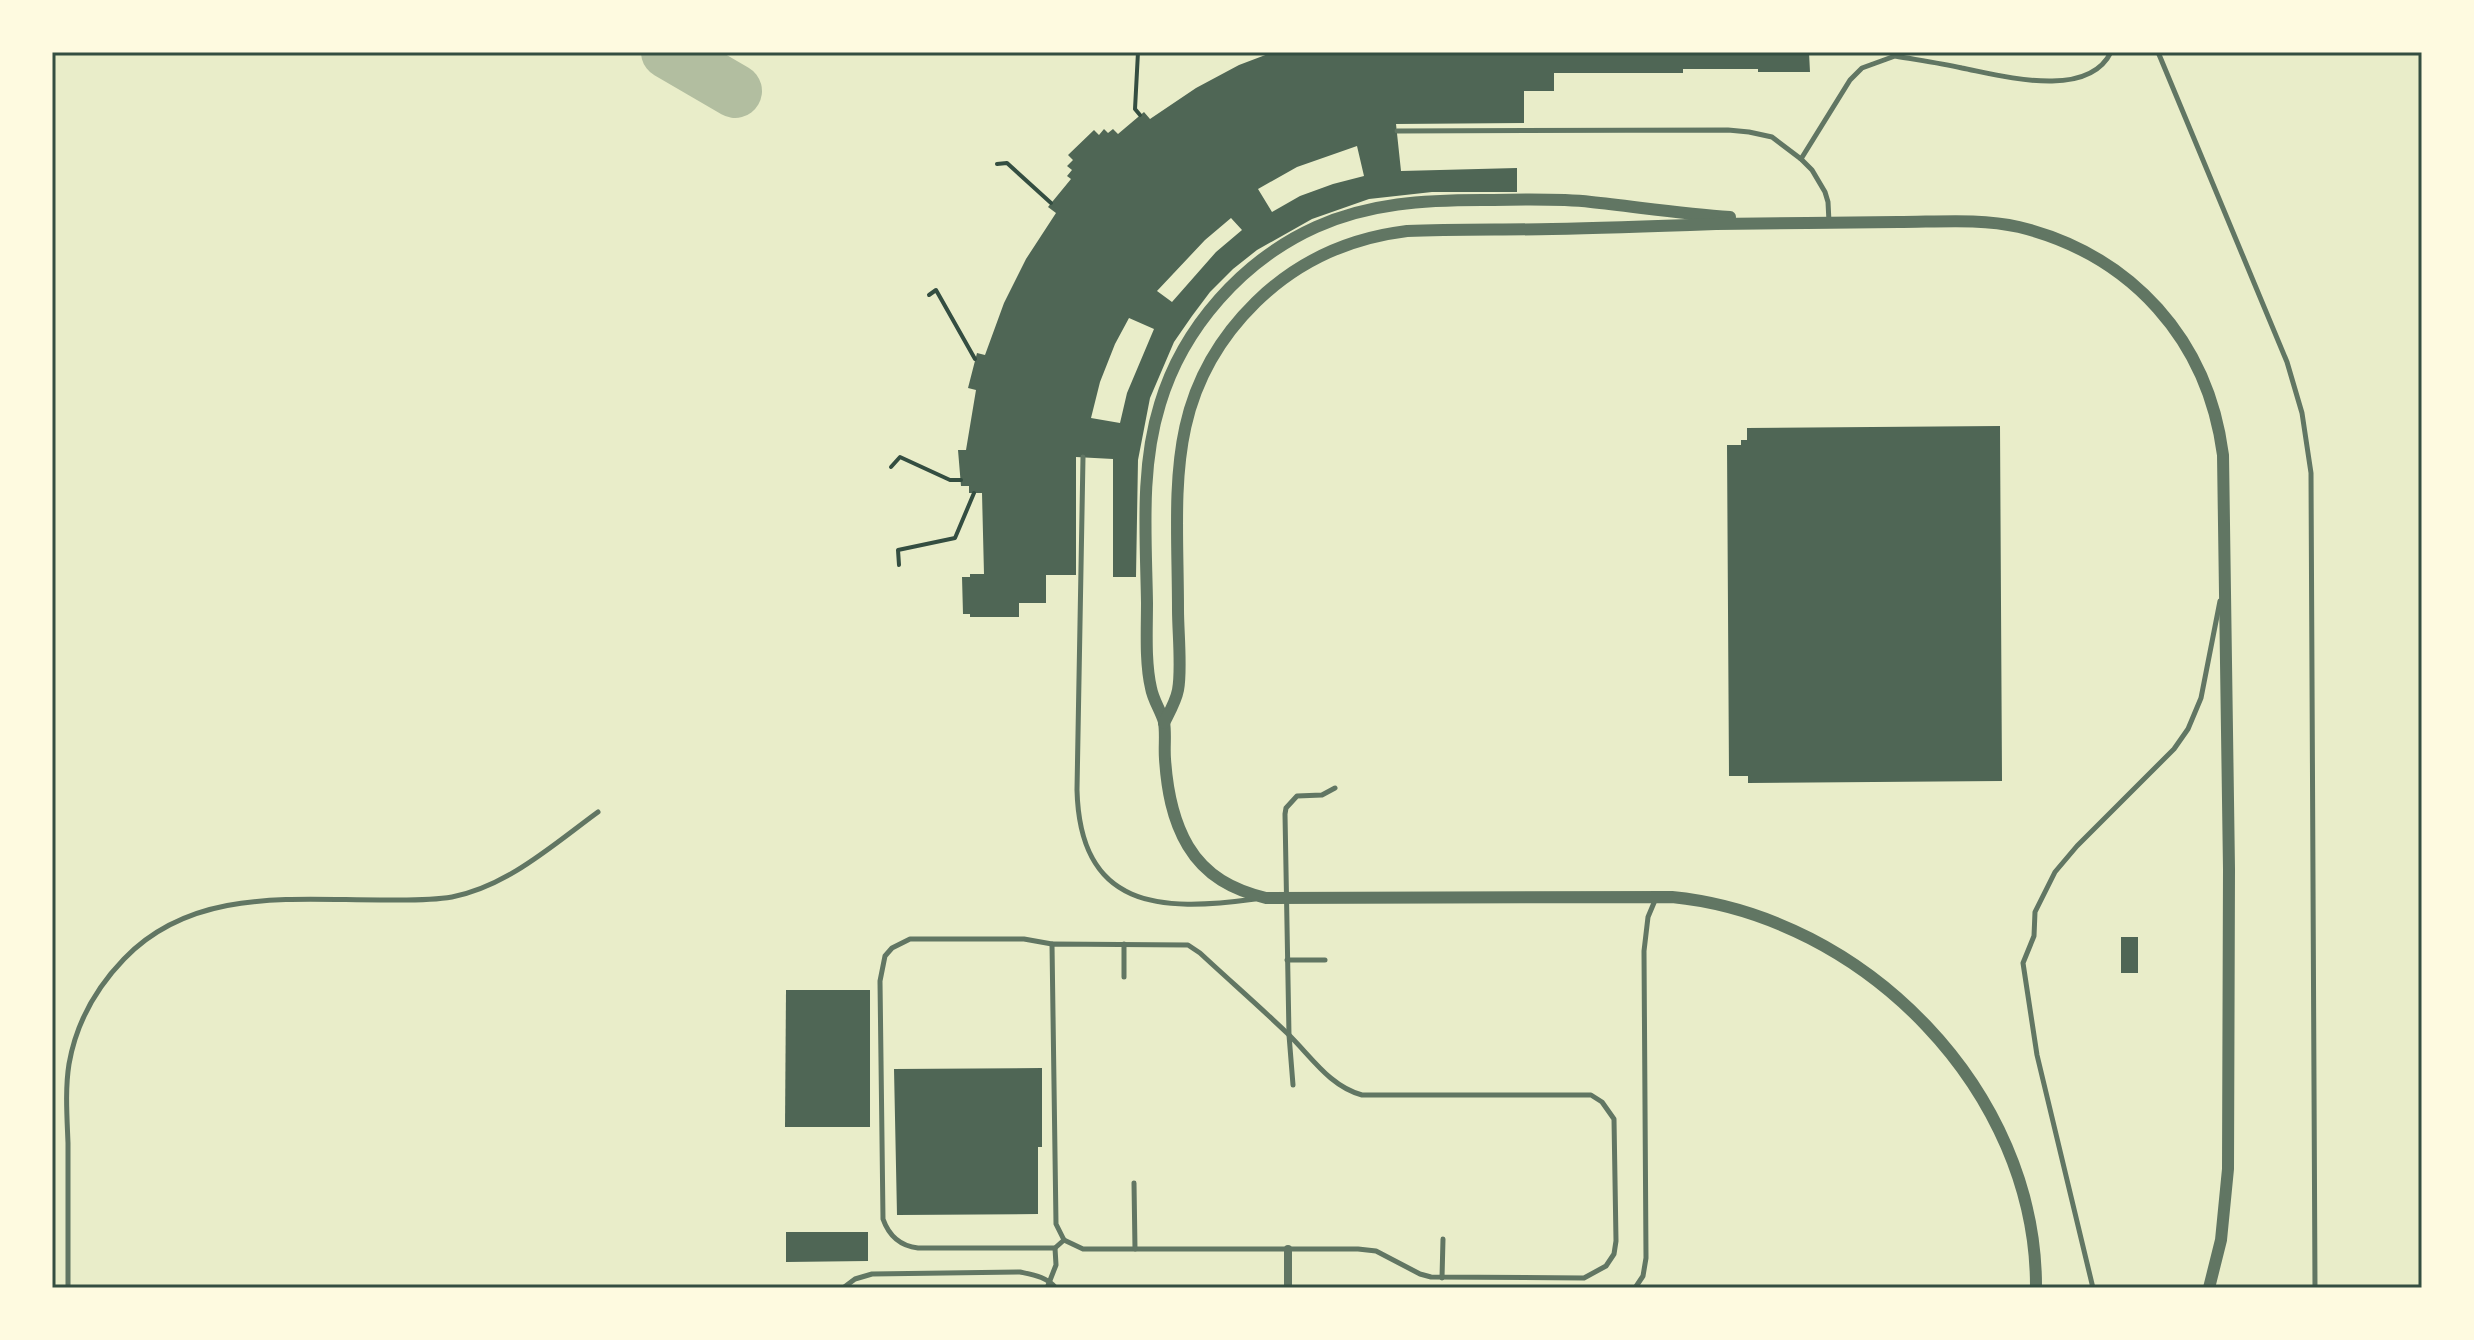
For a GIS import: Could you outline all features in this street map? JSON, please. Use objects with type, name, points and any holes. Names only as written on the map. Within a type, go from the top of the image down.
[{"type":"street","points":[[1801,223],[1574,201],[1443,200],[1394,204],[1355,212],[1316,227],[1284,244],[1242,275],[1200,324],[1176,363],[1160,403],[1152,438],[1145,500],[1148,638],[1151,688],[1164,723],[1171,802],[1175,819],[1190,850],[1202,864],[1224,884],[1266,898],[1692,899],[1758,915],[1845,957],[1888,989],[1934,1035],[1974,1085],[2004,1141],[2027,1212],[2036,1288]]},
{"type":"street","points":[[1164,723],[1178,690],[1178,481],[1180,443],[1186,418],[1204,372],[1226,337],[1269,289],[1318,257],[1353,242],[1392,233],[1801,223],[1979,222],[2017,227],[2080,249],[2128,280],[2174,328],[2199,368],[2213,401],[2221,436],[2224,464],[2229,869],[2228,1169],[2221,1240],[2209,1288]]},
{"type":"street","points":[[1288,1249],[1288,1288]]},
{"type":"lane","points":[[1801,159],[1850,80],[1862,68],[1877,61],[1895,56],[2044,81],[2070,80],[2090,74],[2107,61],[2111,52]]},
{"type":"lane","points":[[2158,52],[2287,362],[2302,413],[2311,473],[2315,1288]]},
{"type":"lane","points":[[1397,131],[1749,132],[1772,137],[1812,170],[1825,192],[1829,223]]},
{"type":"lane","points":[[1083,457],[1077,790],[1083,839],[1094,862],[1105,874],[1132,894],[1145,899],[1185,905],[1266,898]]},
{"type":"lane","points":[[2093,1288],[2037,1055],[2023,963],[2034,936],[2035,912],[2055,872],[2174,749],[2195,715],[2205,682],[2225,576]]},
{"type":"lane","points":[[1293,1085],[1285,899],[1286,808],[1297,796],[1322,795],[1335,788]]},
{"type":"lane","points":[[68,1288],[69,1066],[86,1012],[107,976],[140,942],[179,918],[215,907],[274,899],[415,900],[453,897],[488,885],[520,869],[598,812]]},
{"type":"lane","points":[[1635,1288],[1643,1276],[1646,1258],[1644,951],[1648,917],[1656,897]]},
{"type":"lane","points":[[1052,944],[1056,1224],[1064,1240],[1083,1249],[1358,1249],[1376,1251],[1420,1274],[1442,1278],[1584,1278],[1606,1266],[1614,1254],[1615,1134],[1610,1111],[1591,1095],[1362,1095],[1348,1092],[1333,1082],[1289,1035],[1188,945],[1052,944],[1024,939],[910,939],[892,948],[885,956],[880,981],[883,1219],[887,1229],[905,1247],[918,1248],[1055,1248],[1064,1240]]},
{"type":"lane","points":[[1124,944],[1124,977]]},
{"type":"lane","points":[[1287,960],[1325,960]]},
{"type":"lane","points":[[1134,1183],[1135,1249]]},
{"type":"lane","points":[[1442,1278],[1443,1239]]},
{"type":"lane","points":[[1049,1285],[1056,1265],[1055,1248]]},
{"type":"lane","points":[[843,1288],[855,1279],[882,1273],[1020,1272],[1056,1288]]},
{"type":"path","points":[[1138,52],[1135,109],[1140,115]]},
{"type":"path","points":[[997,164],[1007,163],[1051,203]]},
{"type":"path","points":[[929,295],[936,290],[975,359]]},
{"type":"path","points":[[891,467],[900,457],[950,480],[961,480]]},
{"type":"path","points":[[899,565],[898,550],[955,538],[974,493]]},
{"type":"building","points":[[1273,52],[1809,52],[1810,72],[1683,69],[1683,73],[1554,73],[1554,91],[1524,91],[1524,123],[1396,124],[1401,171],[1517,168],[1517,192],[1432,192],[1369,199],[1312,219],[1257,250],[1210,292],[1192,316],[1174,342],[1150,398],[1138,460],[1136,577],[1113,577],[1113,459],[1076,457],[1076,575],[1046,575],[1046,603],[1019,603],[1019,617],[970,617],[970,614],[963,614],[962,577],[984,574],[982,493],[969,493],[969,486],[961,486],[958,450],[966,450],[976,390],[968,388],[977,353],[985,355],[1004,303],[1026,259],[1056,213],[1048,207],[1071,179],[1067,176],[1072,170],[1067,166],[1073,160],[1068,155],[1094,130],[1099,135],[1104,129],[1108,133],[1113,129],[1118,134],[1144,112],[1150,119],[1196,88],[1239,65]],"holes":[[[1357,146],[1364,176],[1300,196],[1272,212],[1258,189],[1297,167]],[[1231,218],[1242,230],[1216,252],[1172,302],[1157,291],[1205,240]],[[1129,318],[1154,329],[1127,393],[1120,423],[1091,418],[1100,382]]]},
{"type":"building","points":[[2000,426],[2002,781],[1748,783],[1748,776],[1729,776],[1727,445],[1741,445],[1741,440],[1747,440],[1747,428]]},
{"type":"building","points":[[2121,937],[2138,937],[2138,973],[2121,973]]},
{"type":"building","points":[[786,990],[870,990],[870,1127],[785,1127]]},
{"type":"building","points":[[1042,1068],[1038,1214],[897,1215],[894,1069]]},
{"type":"building","points":[[786,1232],[868,1232],[868,1261],[786,1262]]},
{"type":"taxiway","points":[[668,52],[735,91]]}]
